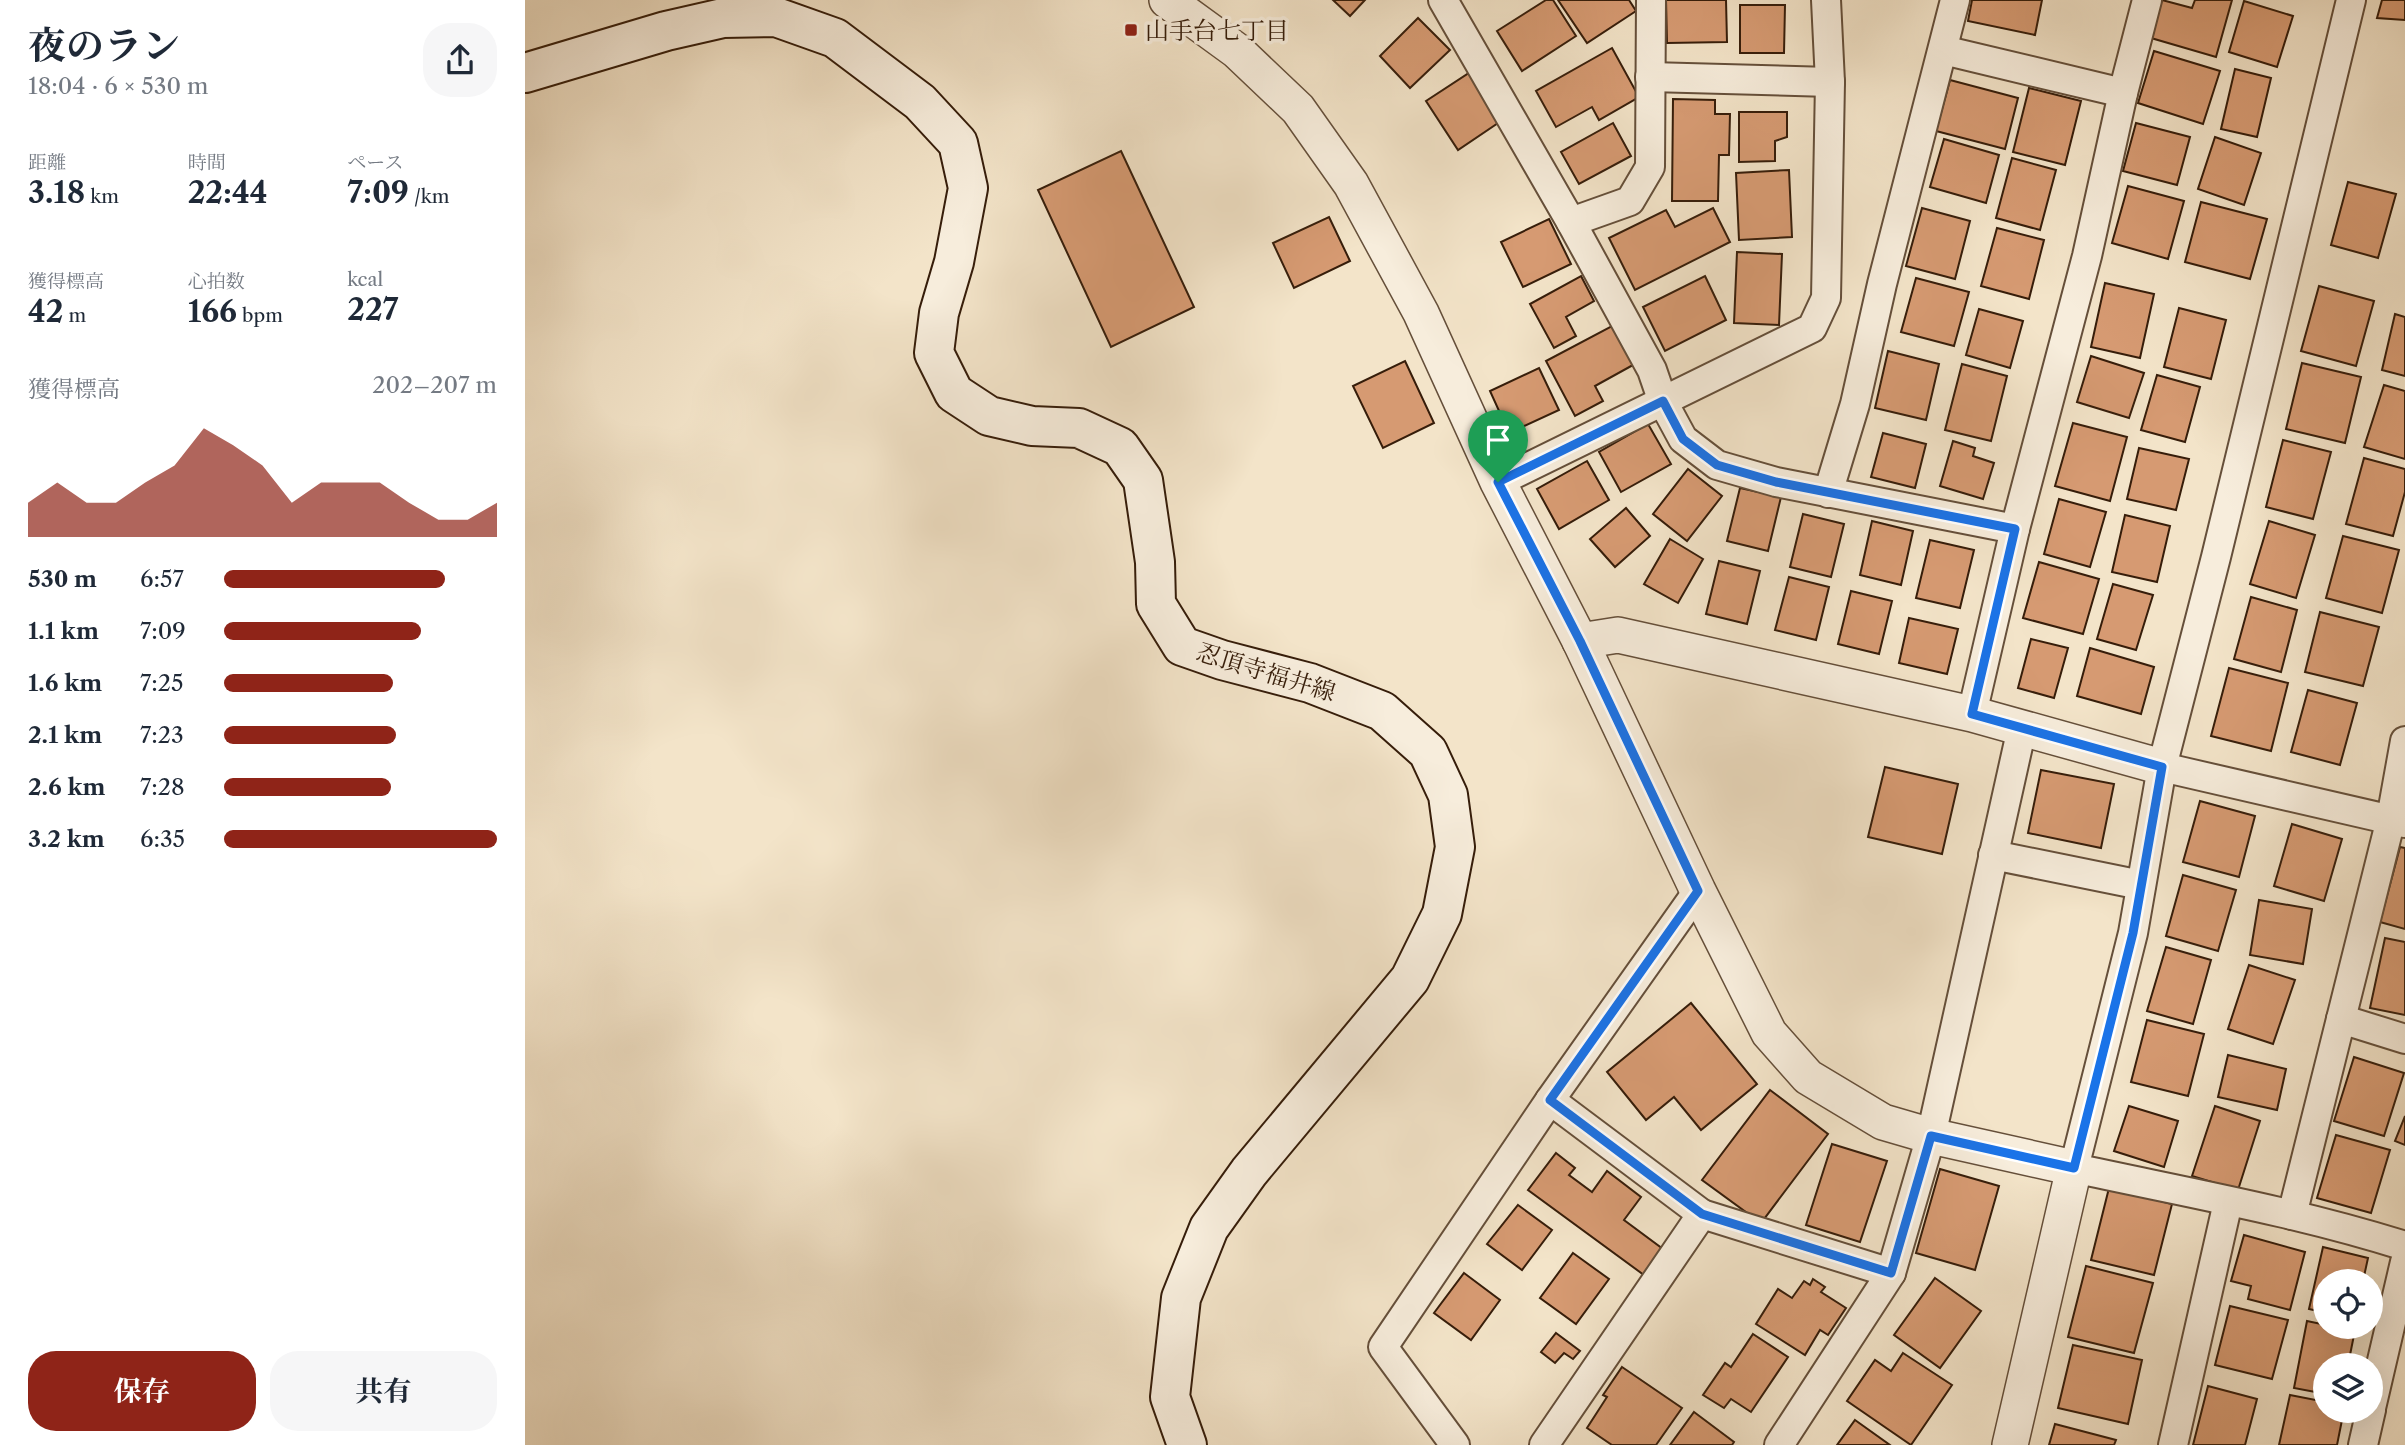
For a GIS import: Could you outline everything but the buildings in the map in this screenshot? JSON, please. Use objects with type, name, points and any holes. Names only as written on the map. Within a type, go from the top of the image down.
[{"type":"main road","name":"忍頂寺福井線","points":[[525,73],[666,31],[777,8],[835,38],[920,102],[958,143],[968,188],[954,262],[939,313],[934,352],[954,393],[989,416],[1032,426],[1079,428],[1120,447],[1143,480],[1155,562],[1156,604],[1182,646],[1222,660],[1310,683],[1382,711],[1429,752],[1448,795],[1455,847],[1442,914],[1410,979],[1258,1161],[1209,1228],[1181,1298],[1170,1396],[1187,1445]]},
{"type":"street","points":[[1167,0],[1237,51],[1298,109],[1351,184],[1421,313],[1498,482],[1580,641],[1698,891],[1769,1033],[1808,1077],[1883,1122],[1931,1136],[2292,1215],[2359,1231],[2405,1246]]},
{"type":"street","points":[[1443,0],[1571,222],[1652,370],[1663,401],[1683,439],[1717,465],[1776,482],[2015,529]]},
{"type":"street","points":[[1571,222],[1630,201],[1650,167],[1651,0]]},
{"type":"street","points":[[1498,482],[1812,328],[1826,298],[1830,82],[1826,0]]},
{"type":"street","points":[[1828,493],[1855,404],[1882,284],[1955,0]]},
{"type":"street","points":[[1972,714],[2015,529],[2087,256],[2123,93],[2147,0]]},
{"type":"street","points":[[2010,1445],[2074,1168],[2133,933],[2162,767],[2216,557],[2351,0]]},
{"type":"street","points":[[1943,50],[2123,93]]},
{"type":"street","points":[[1650,76],[1830,82]]},
{"type":"street","points":[[1580,641],[1618,635],[1972,714],[2162,767],[2398,821]]},
{"type":"street","points":[[1779,1445],[1891,1273],[1931,1136],[2022,728]]},
{"type":"street","points":[[2292,1215],[2341,1020],[2398,821],[2405,741]]},
{"type":"street","points":[[1993,855],[2141,885]]},
{"type":"street","points":[[1455,1445],[1383,1347],[1550,1100],[1698,891]]},
{"type":"street","points":[[2341,1020],[2405,1039]]},
{"type":"street","points":[[1550,1100],[1702,1214],[1891,1273]]},
{"type":"street","points":[[2173,1445],[2228,1202]]},
{"type":"street","points":[[1543,1445],[1702,1214]]},
{"type":"street","points":[[2383,1357],[2405,1262]]},
{"type":"street","points":[[2363,1445],[2368,1423]]},
{"type":"place","name":"山手台七丁目","points":[[1131,30]]},
{"type":"route","points":[[1663,401],[1683,439],[1717,465],[1776,482],[2015,529],[1972,714],[2162,767],[2133,933],[2074,1168],[1931,1136],[1891,1273],[1702,1214],[1550,1100],[1698,891],[1580,641],[1498,482],[1663,401]]}]
